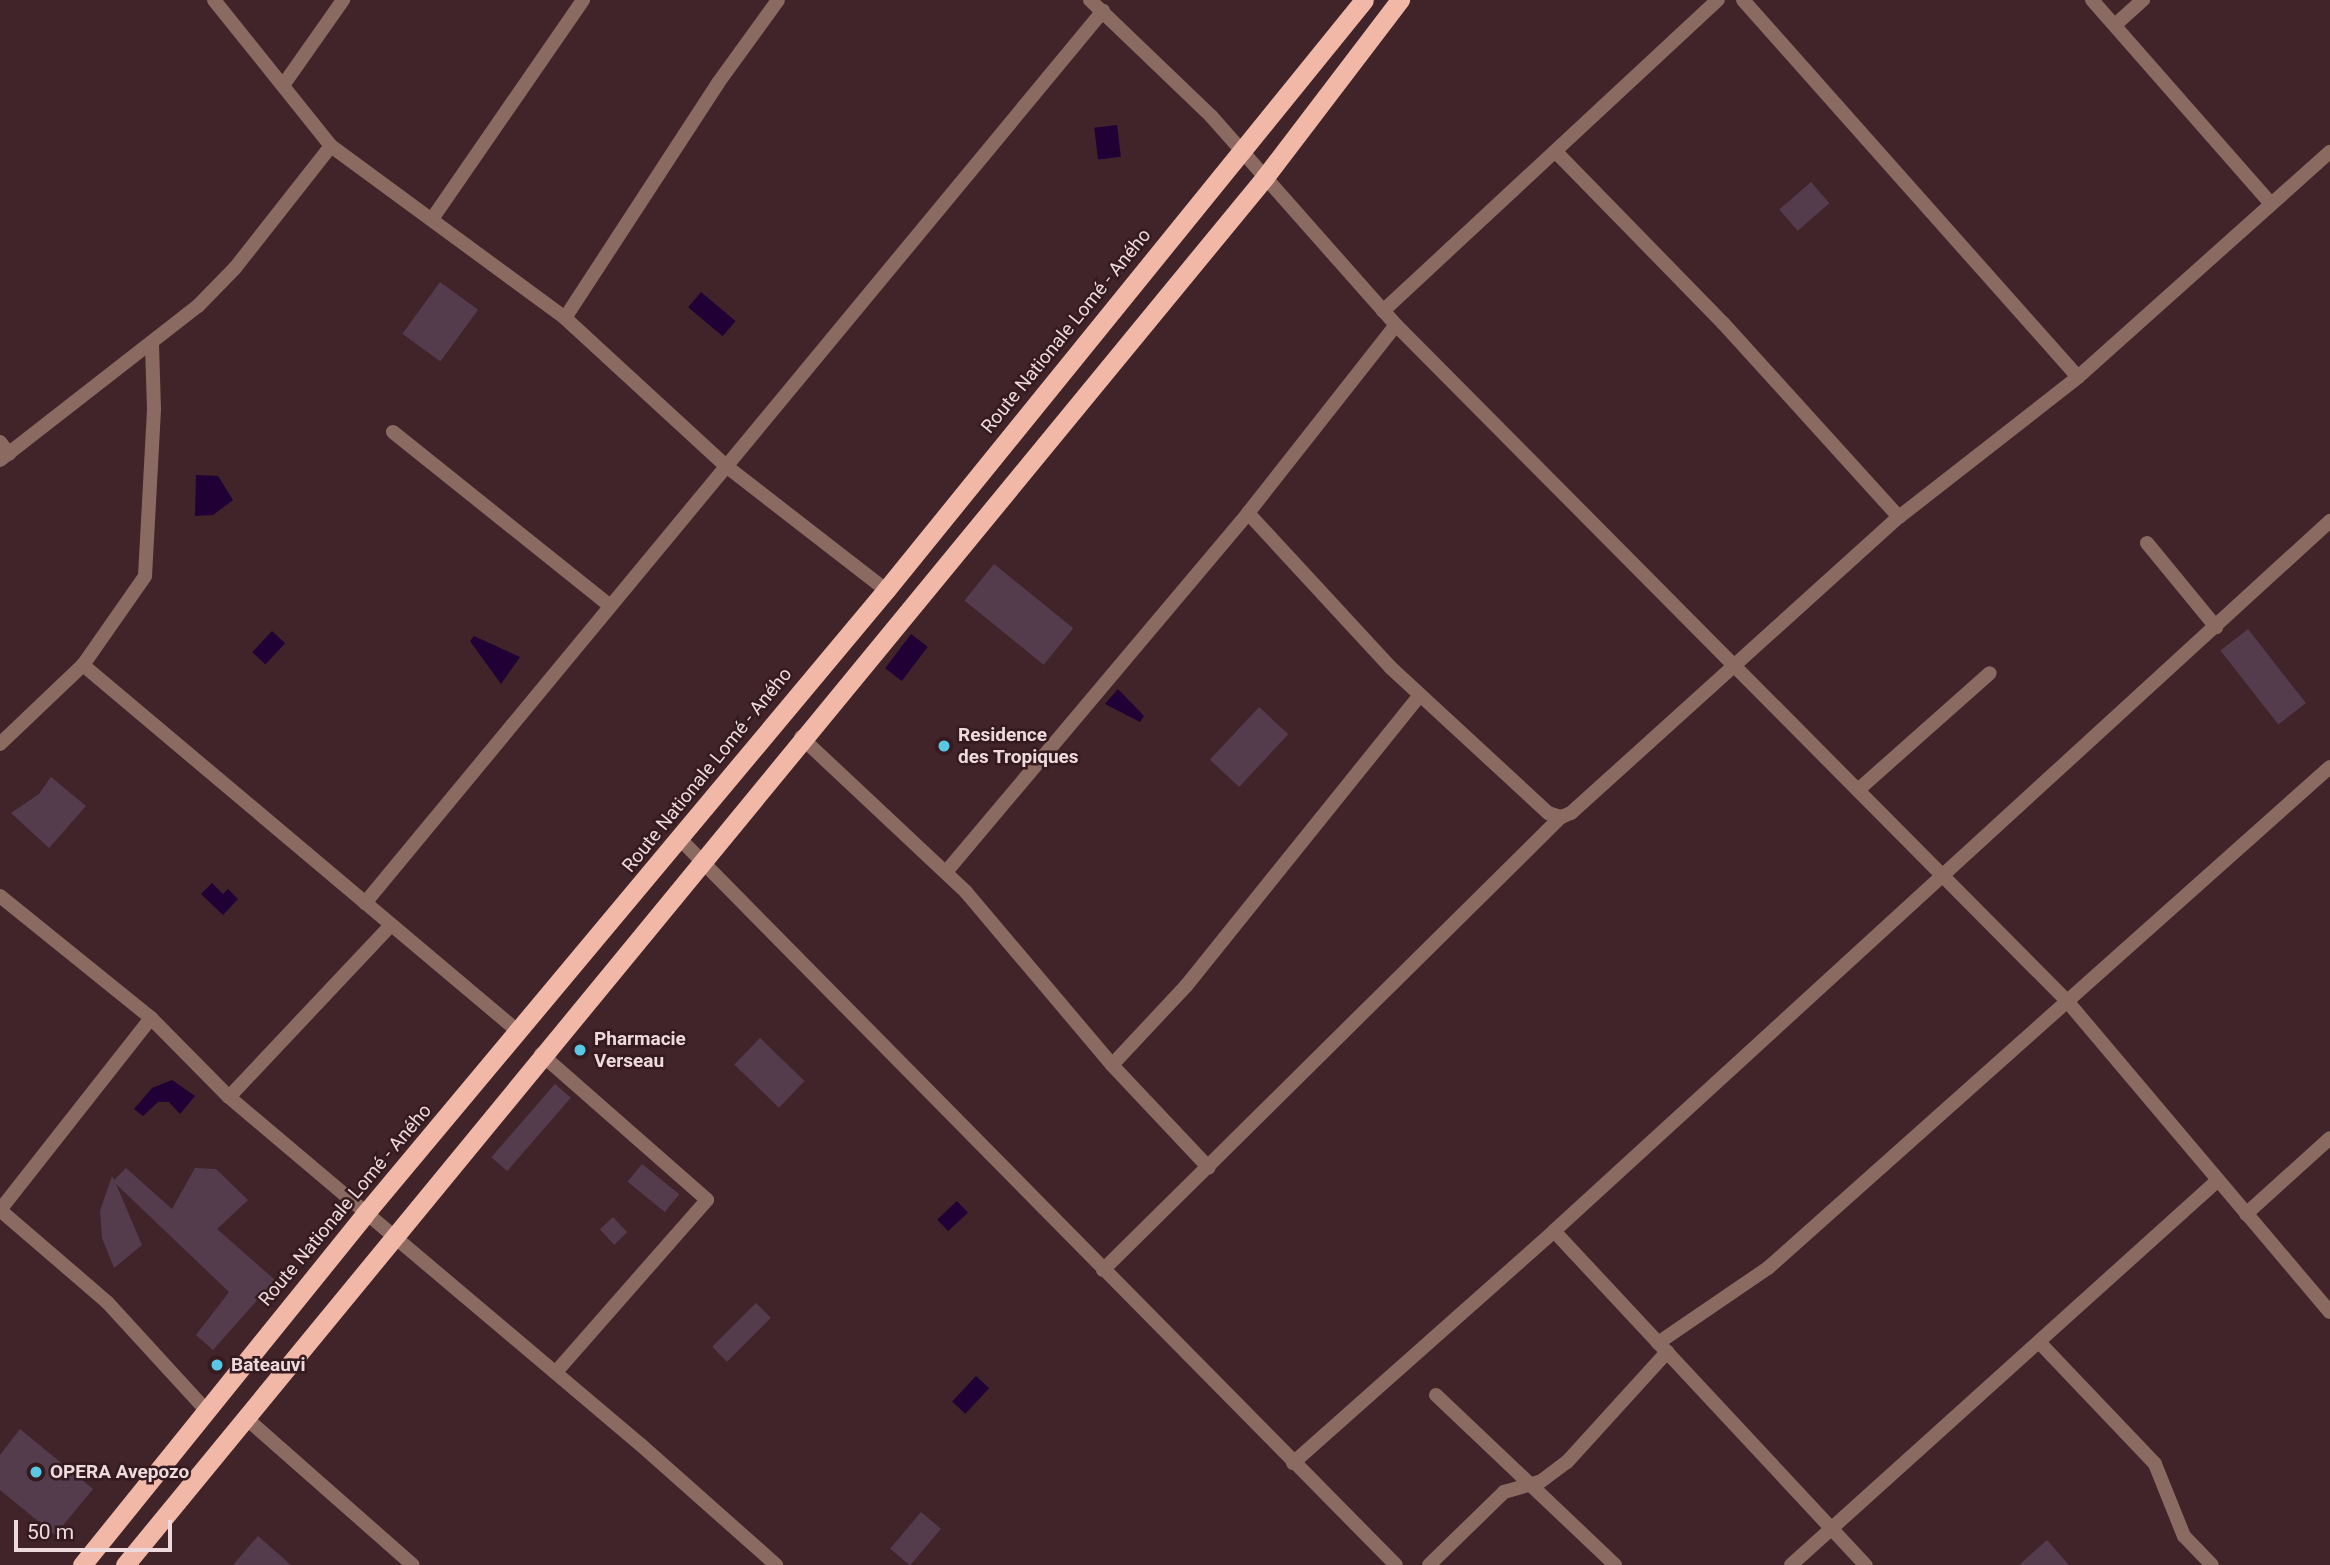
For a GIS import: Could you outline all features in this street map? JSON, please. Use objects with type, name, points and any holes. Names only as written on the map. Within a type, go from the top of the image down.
[{"type":"highway","name":"Route Nationale Lomé - Aného","points":[[82,1565],[364,1215],[520,1033],[886,590],[1364,0]]},
{"type":"highway","points":[[125,1565],[701,858],[1265,177],[1400,0]]},
{"type":"street","points":[[214,0],[331,146],[565,318],[726,466],[886,590]]},
{"type":"street","points":[[284,84],[344,0]]},
{"type":"street","points":[[432,219],[583,0]]},
{"type":"street","points":[[565,318],[705,103],[778,0]]},
{"type":"street","points":[[1090,0],[1211,116],[1240,152],[1396,325],[2067,1001],[2330,1312]]},
{"type":"street","points":[[1383,311],[1558,153],[1718,0]]},
{"type":"street","points":[[1744,0],[2078,377]]},
{"type":"street","points":[[2092,0],[2271,204]]},
{"type":"street","points":[[2115,25],[2143,0]]},
{"type":"street","points":[[365,903],[1103,11]]},
{"type":"street","points":[[3,452],[152,346],[235,268],[331,146]]},
{"type":"street","points":[[1103,1270],[1561,817],[1571,813],[1899,517],[2078,377],[2330,152]]},
{"type":"street","points":[[1558,153],[1723,323],[1899,517]]},
{"type":"street","points":[[946,872],[1248,513],[1396,325]]},
{"type":"street","points":[[0,744],[83,664],[145,576],[154,409],[152,346]]},
{"type":"street","points":[[393,432],[610,606]]},
{"type":"street","points":[[1248,513],[1420,695],[1548,813],[1561,817]]},
{"type":"street","points":[[1293,1463],[1554,1231],[1941,873],[2330,521]]},
{"type":"street","points":[[2147,543],[2216,626]]},
{"type":"street","points":[[83,664],[520,1033]]},
{"type":"street","points":[[1858,790],[1990,673]]},
{"type":"street","points":[[1112,1065],[1186,986],[1420,695]]},
{"type":"street","points":[[801,737],[946,872],[1112,1065],[1209,1168]]},
{"type":"street","points":[[1429,1565],[1500,1496],[1547,1478],[1567,1462],[1663,1347],[1768,1268],[2330,767]]},
{"type":"street","points":[[679,838],[1396,1565]]},
{"type":"street","points":[[0,897],[151,1018],[229,1097],[364,1215],[556,1372],[775,1565]]},
{"type":"street","points":[[229,1097],[391,925]]},
{"type":"street","points":[[151,1018],[0,1210],[107,1302],[207,1411]]},
{"type":"street","points":[[541,1054],[707,1200],[556,1372]]},
{"type":"street","points":[[2246,1214],[2330,1138]]},
{"type":"street","points":[[1791,1565],[2218,1180]]},
{"type":"street","points":[[1554,1231],[1866,1565]]},
{"type":"street","points":[[2039,1342],[2155,1464],[2184,1536],[2212,1565]]},
{"type":"street","points":[[1436,1395],[1615,1565]]},
{"type":"street","points":[[246,1418],[413,1565]]},
{"type":"shaded area","points":[[1117,125],[1121,157],[1098,160],[1094,128]]},
{"type":"shaded area","points":[[701,292],[735,321],[723,336],[688,307]]},
{"type":"shaded area","points":[[196,475],[218,476],[233,500],[213,515],[195,516]]},
{"type":"shaded area","points":[[272,631],[285,643],[265,664],[252,652]]},
{"type":"shaded area","points":[[911,634],[928,647],[902,681],[885,668]]},
{"type":"shaded area","points":[[474,636],[520,657],[501,684],[470,641]]},
{"type":"shaded area","points":[[1118,689],[1144,716],[1140,722],[1105,704]]},
{"type":"shaded area","points":[[212,883],[223,894],[228,889],[238,899],[223,915],[201,894]]},
{"type":"shaded area","points":[[172,1080],[195,1096],[180,1114],[169,1102],[158,1102],[143,1116],[134,1109],[152,1088]]},
{"type":"shaded area","points":[[957,1201],[968,1213],[948,1231],[937,1219]]},
{"type":"shaded area","points":[[976,1376],[989,1388],[965,1414],[952,1402]]},
{"type":"building","points":[[1811,182],[1829,203],[1798,231],[1779,210]]},
{"type":"building","points":[[440,282],[478,310],[440,361],[402,334]]},
{"type":"building","points":[[994,564],[1073,628],[1044,665],[964,601]]},
{"type":"building","points":[[2248,629],[2306,703],[2278,725],[2220,651]]},
{"type":"building","points":[[1259,707],[1288,734],[1239,787],[1210,760]]},
{"type":"building","points":[[51,777],[86,806],[49,848],[11,813],[39,794]]},
{"type":"building","points":[[760,1038],[805,1081],[779,1108],[734,1065]]},
{"type":"building","points":[[555,1084],[571,1098],[507,1171],[491,1157]]},
{"type":"building","points":[[642,1164],[679,1194],[665,1212],[628,1182]]},
{"type":"building","points":[[126,1168],[172,1209],[195,1168],[216,1169],[248,1200],[217,1229],[275,1280],[213,1350],[196,1335],[229,1292],[116,1184],[142,1245],[114,1268],[102,1238],[100,1211],[112,1176],[114,1180]]},
{"type":"building","points":[[613,1217],[627,1232],[614,1245],[600,1229]]},
{"type":"building","points":[[756,1303],[771,1318],[727,1362],[712,1347]]},
{"type":"building","name":"OPERA Avepozo","points":[[20,1429],[93,1489],[55,1535],[0,1490],[0,1455]]},
{"type":"building","points":[[921,1512],[941,1529],[910,1565],[890,1549]]},
{"type":"building","points":[[258,1536],[291,1565],[233,1565]]},
{"type":"building","points":[[2047,1540],[2069,1565],[2019,1565]]},
{"type":"place","name":"Residence des Tropiques","points":[[944,746]]},
{"type":"place","name":"Pharmacie Verseau","points":[[580,1050]]},
{"type":"place","name":"Bateauvi","points":[[217,1365]]},
{"type":"place","name":"OPERA Avepozo","points":[[36,1472]]}]
